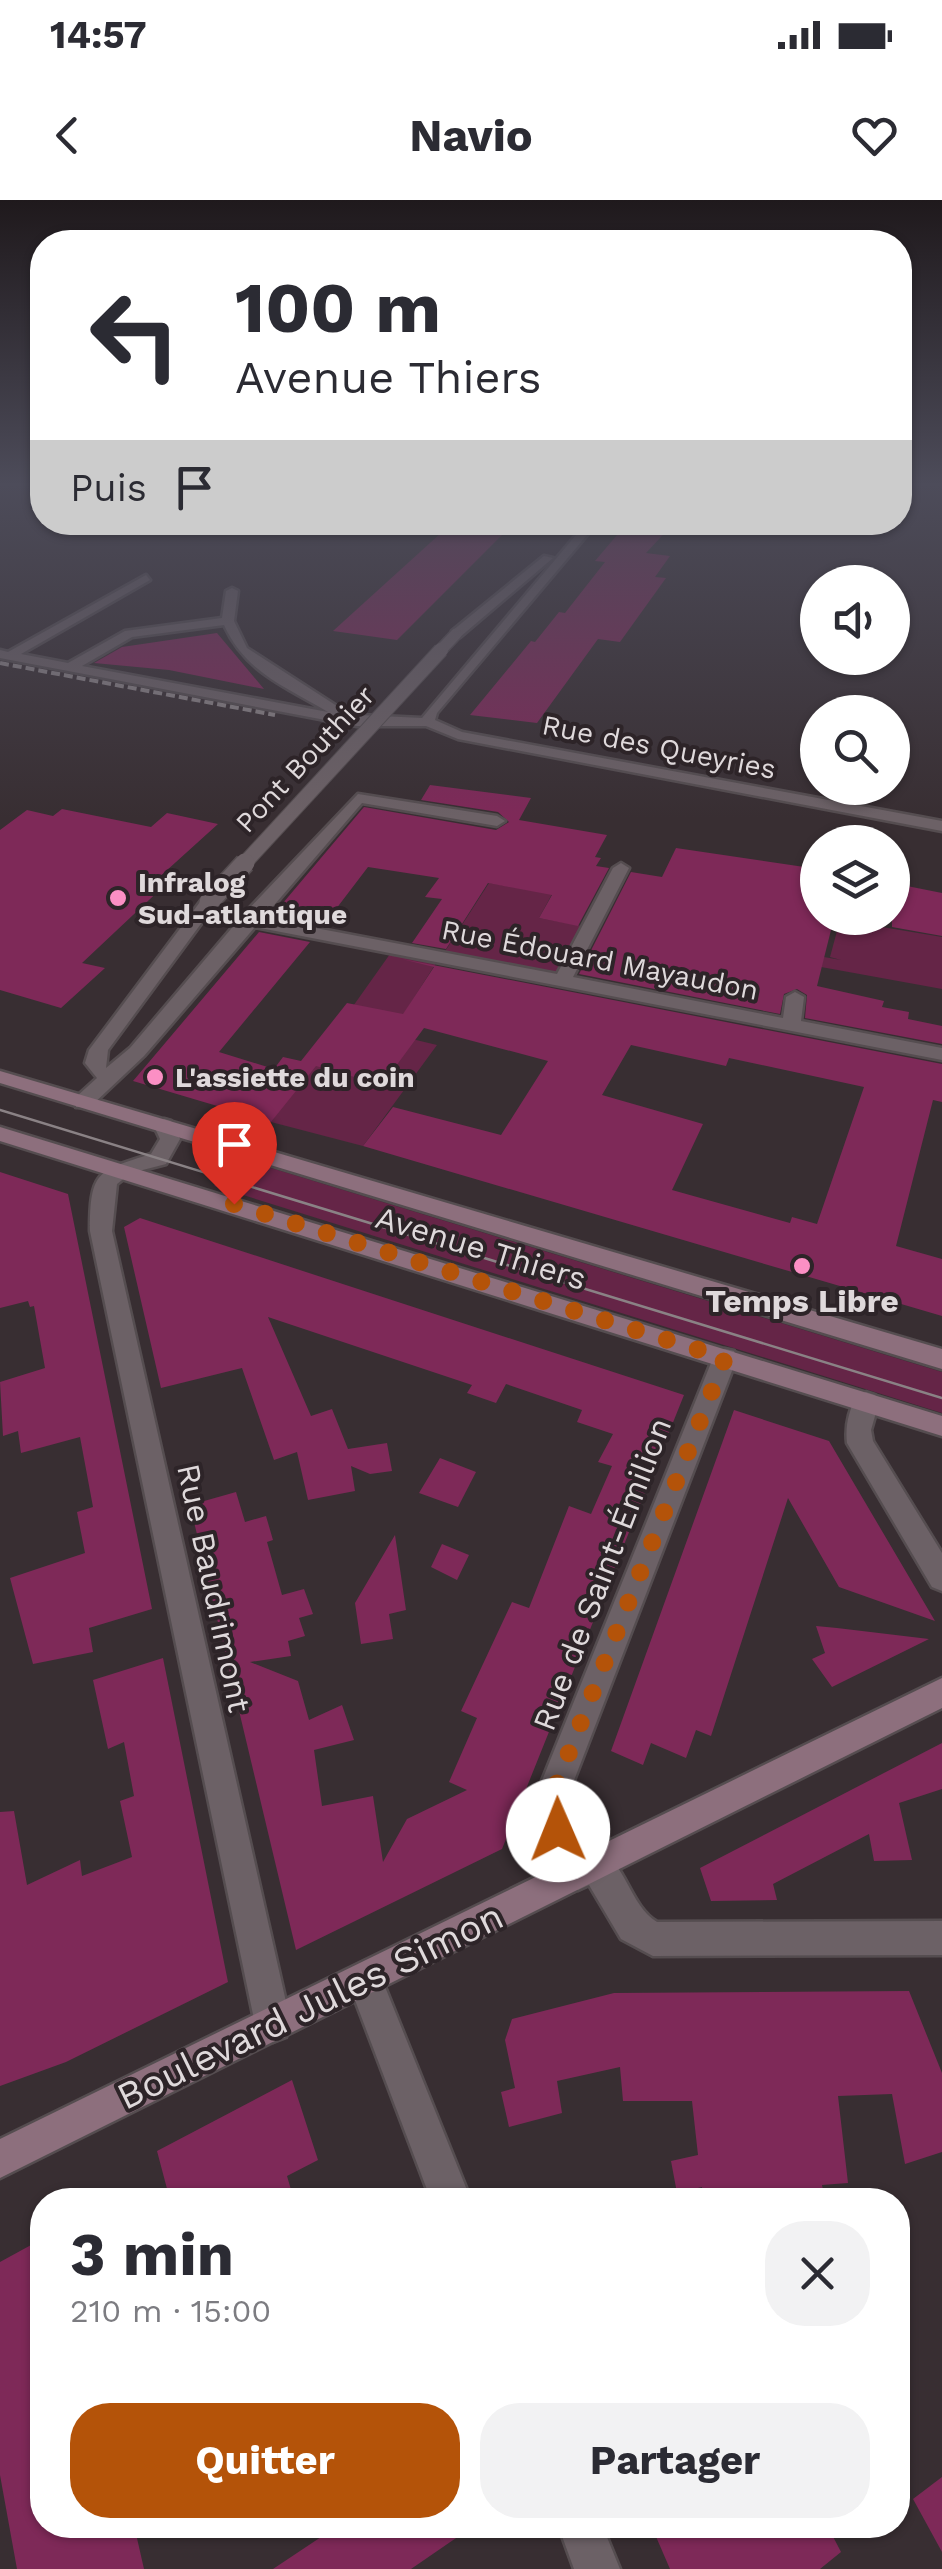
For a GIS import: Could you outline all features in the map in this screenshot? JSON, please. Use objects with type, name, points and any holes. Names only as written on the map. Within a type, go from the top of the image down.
[{"type":"street","points":[[4,655],[110,598]]},
{"type":"street","points":[[231,598],[228,621],[242,650],[253,661],[336,709],[335,716]]},
{"type":"street","name":"Pont Bouthier","points":[[109,1077],[98,1071],[95,1064],[99,1050],[209,902],[456,634],[499,598]]},
{"type":"street","points":[[428,722],[431,712],[528,598]]},
{"type":"street","points":[[70,667],[129,634],[228,621]]},
{"type":"street","name":"Rue des Queyries","points":[[4,655],[335,716],[387,724],[428,722],[458,735],[942,826]]},
{"type":"street","points":[[83,1102],[137,1052],[358,798],[498,821]]},
{"type":"street","points":[[562,981],[621,868]]},
{"type":"street","name":"Rue Édouard Mayaudon","points":[[248,920],[942,1054]]},
{"type":"street","points":[[791,1025],[795,997]]},
{"type":"street","name":"Avenue Thiers","points":[[0,1077],[942,1358]]},
{"type":"street","points":[[118,1170],[160,1159],[170,1139],[164,1126]]},
{"type":"street","name":"Avenue Thiers","points":[[0,1134],[942,1426]]},
{"type":"street","name":"Rue Baudrimont","points":[[118,1170],[101,1198],[102,1231],[273,2024]]},
{"type":"street","name":"Rue de Saint-Émilion","points":[[725,1358],[557,1783],[558,1830],[633,1927],[653,1940],[942,1938]]},
{"type":"street","points":[[866,1402],[858,1430],[860,1443],[942,1578]]},
{"type":"street","name":"Boulevard Jules Simon","points":[[0,2158],[942,1692]]},
{"type":"street","points":[[365,1979],[446,2188]]},
{"type":"street","points":[[585,2538],[597,2569]]},
{"type":"shaded area","points":[[489,883],[552,894],[539,918],[582,926],[557,975],[444,953]]},
{"type":"shaded area","points":[[910,932],[942,937],[942,989],[733,951],[737,942],[841,960],[830,957],[836,935],[910,935]]},
{"type":"shaded area","points":[[390,954],[436,963],[391,1034],[437,1045],[363,1146],[271,1122]]},
{"type":"shaded area","points":[[238,1158],[942,1372],[942,1413],[214,1186]]},
{"type":"building","points":[[370,598],[439,598],[397,640],[333,631]]},
{"type":"building","points":[[577,598],[652,598],[620,642],[598,639],[537,723],[470,715],[531,641],[535,642],[559,612],[565,613]]},
{"type":"building","points":[[217,633],[264,689],[169,670],[94,663],[122,647]]},
{"type":"building","points":[[430,785],[531,798],[519,820],[607,835],[595,857],[601,858],[596,866],[609,868],[578,926],[539,918],[552,895],[488,883],[446,949],[412,943],[442,899],[425,897],[439,878],[368,867],[323,926],[272,916],[364,807],[496,830],[509,822],[498,812],[421,800]]},
{"type":"building","points":[[62,809],[151,827],[167,813],[218,824],[155,881],[166,884],[82,963],[105,968],[61,1008],[0,990],[0,830],[27,810],[53,816]]},
{"type":"building","points":[[676,848],[800,866],[800,935],[830,935],[817,986],[884,1001],[882,1007],[909,1012],[908,1019],[942,1026],[942,1044],[805,1018],[807,995],[797,989],[784,994],[780,1014],[579,974],[631,872],[662,877]]},
{"type":"building","points":[[910,887],[942,893],[942,936],[910,930]]},
{"type":"building","points":[[259,932],[310,942],[219,1052],[274,1069],[283,1057],[301,1061],[347,1003],[403,1014],[434,967],[402,959],[942,1064],[942,1102],[933,1100],[896,1246],[942,1259],[942,1316],[363,1146],[393,1107],[501,1135],[548,1061],[424,1028],[382,1085],[316,1066],[271,1122],[133,1081]],"holes":[[[631,1045],[726,1066],[729,1058],[864,1087],[817,1224],[792,1217],[790,1223],[672,1190],[703,1124],[602,1095]]]},
{"type":"building","points":[[0,1172],[68,1194],[152,1609],[89,1628],[93,1652],[33,1664],[10,1578],[85,1553],[77,1512],[93,1507],[80,1437],[21,1453],[18,1431],[3,1436],[0,1382],[45,1368],[34,1306],[30,1307],[28,1301],[0,1308]]},
{"type":"building","points":[[140,1218],[684,1395],[502,1849],[296,1950],[190,1505],[236,1492],[245,1522],[266,1516],[273,1540],[267,1542],[282,1595],[304,1589],[313,1614],[299,1618],[305,1636],[288,1641],[291,1656],[250,1662],[298,1681],[309,1720],[342,1705],[354,1740],[314,1750],[322,1806],[373,1796],[383,1862],[407,1819],[467,1790],[449,1782],[477,1718],[461,1711],[512,1602],[529,1608],[569,1506],[591,1514],[612,1466],[598,1462],[613,1434],[577,1422],[582,1410],[506,1384],[496,1403],[467,1393],[472,1385],[268,1317],[311,1416],[332,1409],[348,1449],[387,1443],[392,1471],[370,1474],[351,1466],[355,1491],[308,1500],[297,1452],[274,1460],[242,1368],[161,1388],[124,1227]]},
{"type":"building","points":[[734,1410],[829,1441],[935,1621],[839,1587],[788,1498],[711,1736],[696,1730],[686,1758],[651,1743],[643,1765],[611,1751]]},
{"type":"building","points":[[440,1458],[476,1472],[458,1507],[419,1493]]},
{"type":"building","points":[[395,1535],[406,1610],[389,1614],[393,1639],[361,1644],[355,1603]]},
{"type":"building","points":[[442,1544],[469,1555],[457,1580],[431,1567]]},
{"type":"building","points":[[816,1626],[929,1639],[832,1687],[812,1659],[825,1653]]},
{"type":"building","points":[[163,1658],[228,1982],[66,2062],[0,2086],[0,1812],[14,1811],[27,1885],[80,1860],[82,1876],[132,1857],[120,1801],[134,1796],[124,1742],[108,1749],[93,1680]]},
{"type":"building","points":[[942,1743],[942,1789],[899,1803],[912,1860],[874,1861],[869,1834],[773,1884],[777,1900],[711,1901],[700,1868]]},
{"type":"building","points":[[909,1991],[942,2073],[942,2152],[905,2164],[892,2094],[838,2096],[848,2183],[822,2185],[823,2188],[676,2188],[671,2161],[698,2155],[692,2101],[623,2101],[620,2067],[557,2081],[562,2113],[509,2127],[501,2092],[515,2088],[505,2040],[512,2019],[614,1993]]},
{"type":"building","points":[[292,2080],[318,2160],[287,2176],[290,2188],[167,2188],[157,2151]]},
{"type":"building","points":[[30,2246],[30,2538],[137,2538],[144,2569],[17,2569],[0,2475],[0,2262]]},
{"type":"building","points":[[942,2477],[942,2552],[913,2499]]},
{"type":"building","points":[[320,2538],[456,2538],[411,2569],[273,2569]]},
{"type":"building","points":[[657,2538],[834,2538],[841,2552],[820,2569],[670,2569]]},
{"type":"tram line","points":[[0,1110],[942,1398]]},
{"type":"railway","points":[[0,663],[275,715]]},
{"type":"place","name":"Infralog Sud-atlantique","points":[[118,898]]},
{"type":"place","name":"L'assiette du coin","points":[[155,1077]]},
{"type":"place","name":"Temps Libre","points":[[802,1266]]},
{"type":"route","points":[[234,1204],[725,1358],[557,1783],[558,1830]]}]
